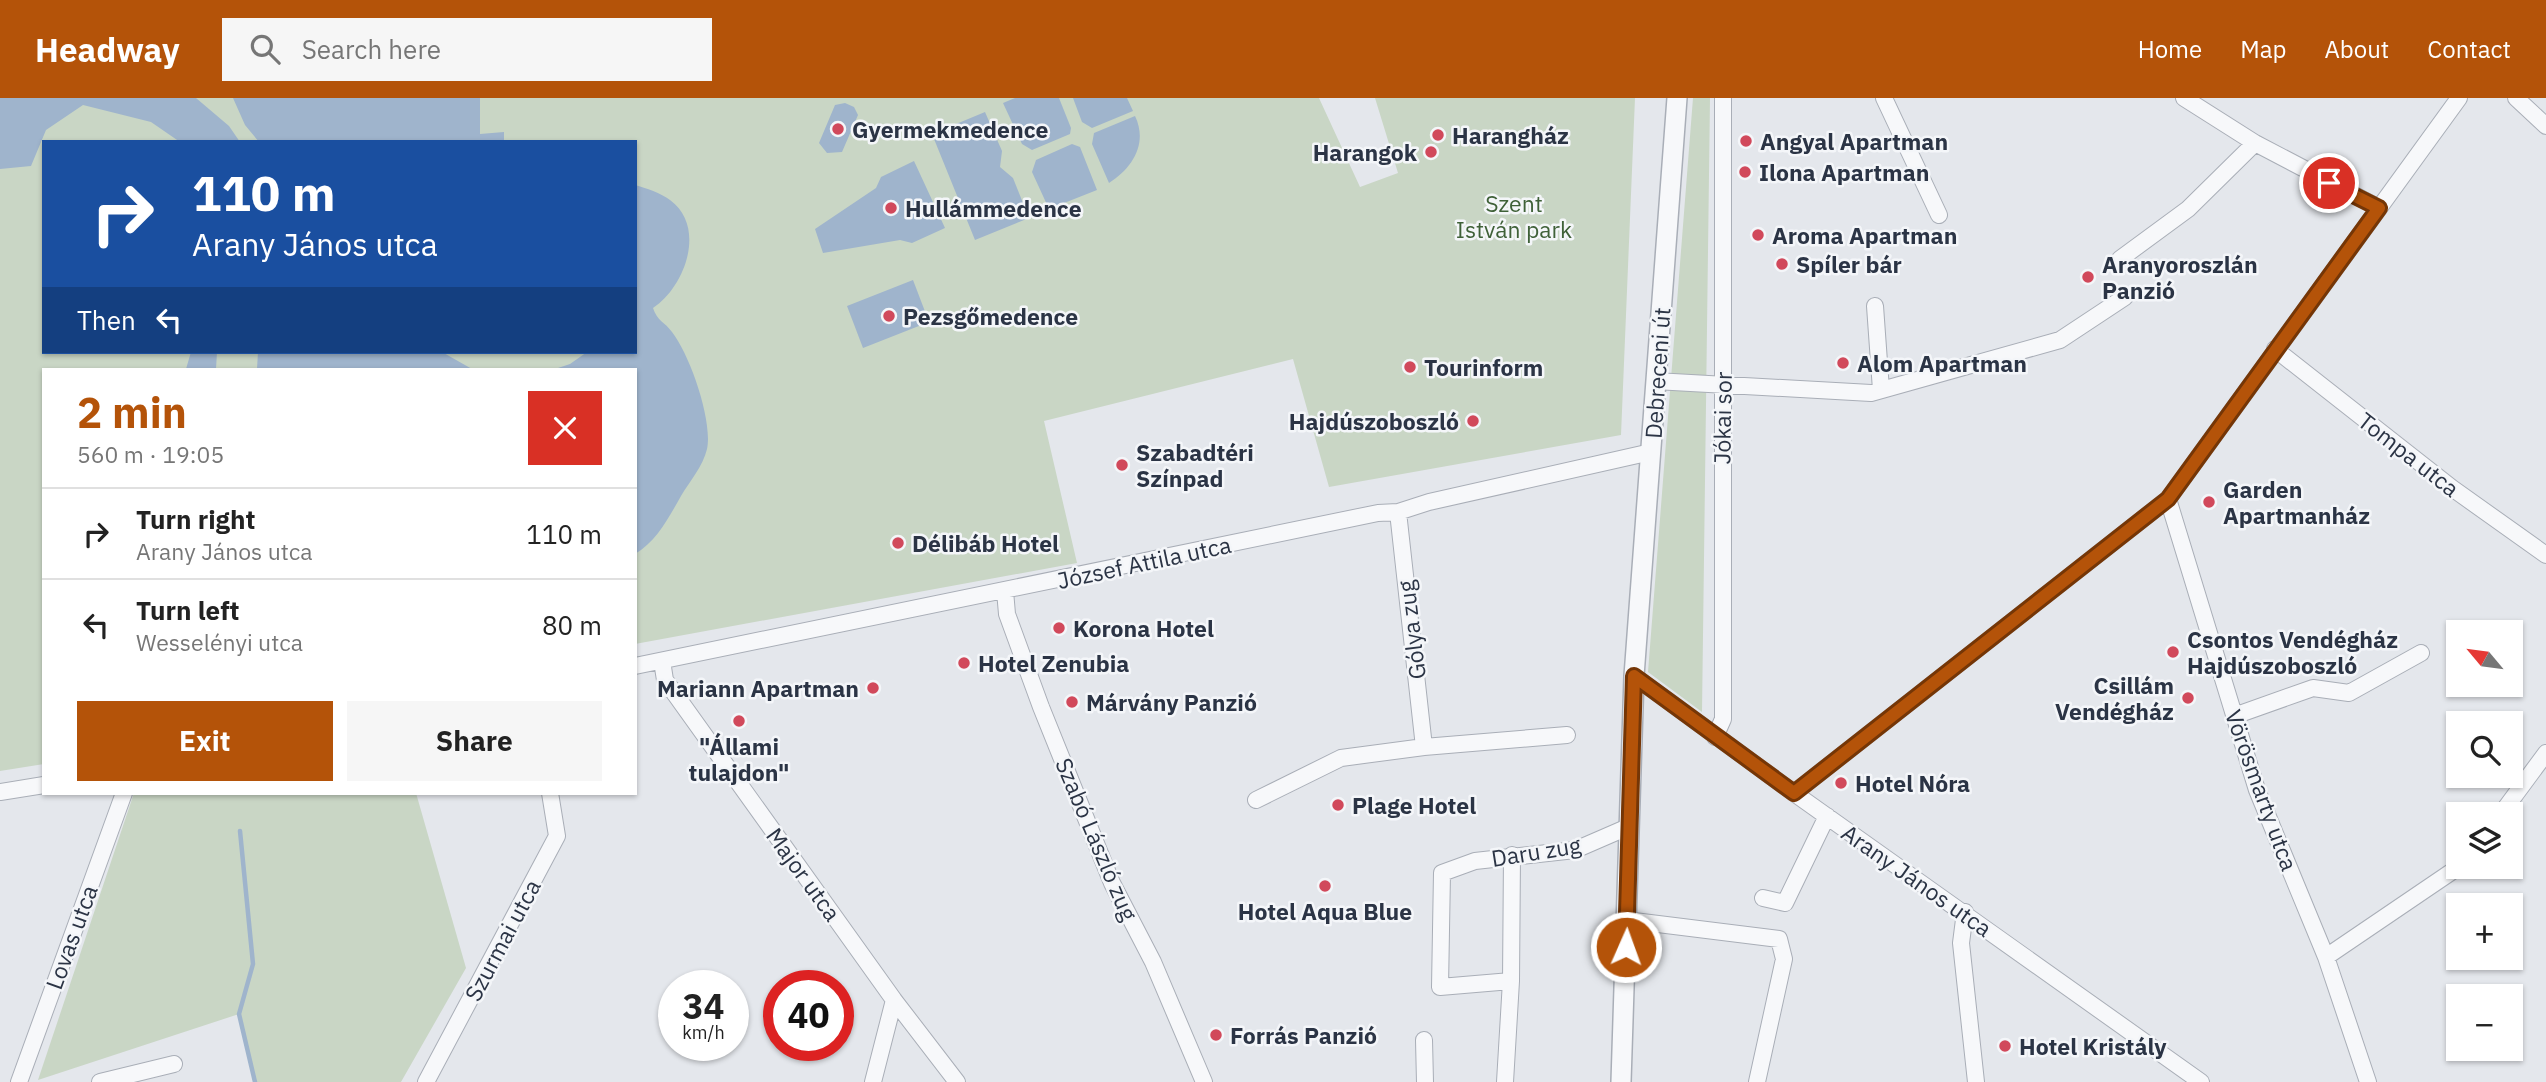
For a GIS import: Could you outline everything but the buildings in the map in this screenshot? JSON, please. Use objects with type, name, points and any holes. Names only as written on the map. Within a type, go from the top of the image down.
[{"type":"street","name":"Debreceni út","points":[[1621,1082],[1634,676],[1677,98]]},
{"type":"street","name":"Jókai sor","points":[[1716,737],[1723,719],[1723,98]]},
{"type":"street","points":[[1884,98],[1939,215]]},
{"type":"street","points":[[2184,98],[2255,143],[2379,208]]},
{"type":"street","points":[[1794,793],[2168,499],[2459,98]]},
{"type":"street","points":[[2516,98],[2546,126]]},
{"type":"street","points":[[2120,259],[2188,209],[2255,143]]},
{"type":"street","points":[[1655,381],[1723,387],[1871,393],[2060,340],[2125,297]]},
{"type":"street","points":[[1875,306],[1881,390]]},
{"type":"street","name":"Tompa utca","points":[[2275,349],[2452,488],[2546,555]]},
{"type":"street","name":"József Attila utca","points":[[637,666],[1377,513],[1398,512],[1429,502],[1651,452]]},
{"type":"street","name":"Vörösmarty utca","points":[[2168,499],[2257,790],[2326,957],[2368,1082]]},
{"type":"street","name":"Gólya zug","points":[[1398,512],[1424,747]]},
{"type":"street","name":"Szabó László zug","points":[[1005,591],[1007,614],[1112,883],[1153,962],[1204,1082]]},
{"type":"street","points":[[2234,716],[2314,688],[2349,693],[2421,653]]},
{"type":"street","name":"Major utca","points":[[662,661],[666,681],[894,1000],[957,1082]]},
{"type":"street","name":"Arany János utca","points":[[1634,676],[1794,793],[2202,1082]]},
{"type":"street","points":[[1256,800],[1341,758],[1424,747],[1567,734]]},
{"type":"street","points":[[2510,802],[2546,753]]},
{"type":"street","points":[[0,792],[42,785]]},
{"type":"street","name":"Lovas utca","points":[[19,1082],[123,795]]},
{"type":"street","name":"Szurmai utca","points":[[426,1082],[557,836],[550,795]]},
{"type":"street","points":[[1763,898],[1785,903],[1827,816]]},
{"type":"street","name":"Daru zug","points":[[1511,981],[1440,987],[1442,873],[1475,861],[1575,850],[1628,827]]},
{"type":"street","points":[[1505,1082],[1511,981],[1512,855]]},
{"type":"street","points":[[2326,957],[2446,876]]},
{"type":"street","points":[[1965,912],[1961,943],[1976,1082]]},
{"type":"street","points":[[1626,919],[1779,939],[1784,959],[1756,1082]]},
{"type":"street","points":[[873,1082],[894,1000]]},
{"type":"street","points":[[1424,1040],[1425,1082]]},
{"type":"street","points":[[100,1082],[174,1064]]},
{"type":"green space","name":"Szent István park","points":[[0,98],[1319,98],[1360,187],[1398,173],[1375,98],[1635,98],[1621,435],[1329,487],[1293,359],[1044,421],[1077,563],[637,644],[637,368],[42,368],[42,764],[0,771]]},
{"type":"green space","points":[[1693,98],[1710,98],[1702,712],[1648,672]]},
{"type":"green space","points":[[133,795],[417,795],[466,968],[401,1082],[255,1082],[239,1014],[38,1080]]},
{"type":"water","points":[[0,98],[196,98],[229,126],[239,140],[177,140],[151,122],[83,105],[46,130],[31,166],[0,169]]},
{"type":"water","points":[[233,98],[480,98],[480,134],[504,132],[504,140],[257,140],[245,125]]},
{"type":"water","points":[[1015,98],[1059,98],[1071,128],[1070,134],[1032,150],[1022,144],[1003,103]]},
{"type":"water","points":[[1073,98],[1127,98],[1133,111],[1092,128],[1082,122]]},
{"type":"water","name":"Gyermekmedence","points":[[845,103],[854,107],[858,115],[842,152],[827,153],[819,143],[835,105]]},
{"type":"water","points":[[985,112],[1002,151],[1000,167],[1013,178],[1029,218],[975,240],[932,134]]},
{"type":"water","points":[[1135,116],[1140,136],[1136,154],[1125,170],[1109,183],[1092,144],[1094,133]]},
{"type":"water","points":[[1072,144],[1080,147],[1097,190],[1049,209],[1032,172],[1036,160]]},
{"type":"water","name":"Hullámmedence","points":[[914,161],[945,228],[912,243],[900,240],[823,253],[815,229],[876,188],[881,177]]},
{"type":"water","points":[[637,186],[658,193],[670,200],[681,212],[687,225],[689,240],[682,272],[674,286],[653,308],[679,342],[693,372],[707,422],[708,437],[703,461],[667,520],[650,542],[637,553],[637,368],[558,368],[570,364],[584,354],[637,354]]},
{"type":"water","name":"Pezsgőmedence","points":[[913,280],[929,322],[863,348],[847,306]]},
{"type":"water","points":[[190,354],[217,354],[216,368],[186,368]]},
{"type":"water","points":[[258,354],[446,354],[470,368],[257,368]]},
{"type":"waterway","points":[[240,831],[253,964],[239,1014],[255,1082]]},
{"type":"place","name":"Gyermekmedence","points":[[838,129]]},
{"type":"place","name":"Harangház","points":[[1438,135]]},
{"type":"place","name":"Angyal Apartman","points":[[1746,141]]},
{"type":"place","name":"Harangok","points":[[1431,152]]},
{"type":"place","name":"Ilona Apartman","points":[[1745,172]]},
{"type":"place","name":"Hullámmedence","points":[[891,208]]},
{"type":"place","name":"Aroma Apartman","points":[[1758,235]]},
{"type":"place","name":"Spíler bár","points":[[1782,264]]},
{"type":"place","name":"Aranyoroszlán Panzió","points":[[2088,277]]},
{"type":"place","name":"Pezsgőmedence","points":[[889,316]]},
{"type":"place","name":"Alom Apartman","points":[[1843,363]]},
{"type":"place","name":"Tourinform","points":[[1410,367]]},
{"type":"place","name":"Hajdúszoboszló","points":[[1473,421]]},
{"type":"place","name":"Szabadtéri Színpad","points":[[1122,465]]},
{"type":"place","name":"Garden Apartmanház","points":[[2209,502]]},
{"type":"place","name":"Délibáb Hotel","points":[[898,543]]},
{"type":"place","name":"Korona Hotel","points":[[1059,628]]},
{"type":"place","name":"Csontos Vendégház Hajdúszoboszló","points":[[2173,652]]},
{"type":"place","name":"Hotel Zenubia","points":[[964,663]]},
{"type":"place","name":"Mariann Apartman","points":[[873,688]]},
{"type":"place","name":"Csillám Vendégház","points":[[2188,698]]},
{"type":"place","name":"Márvány Panzió","points":[[1072,702]]},
{"type":"place","name":"\"Állami tulajdon\"","points":[[739,721]]},
{"type":"place","name":"Hotel Nóra","points":[[1841,783]]},
{"type":"place","name":"Plage Hotel","points":[[1338,805]]},
{"type":"place","name":"Hotel Aqua Blue","points":[[1325,886]]},
{"type":"place","name":"Forrás Panzió","points":[[1216,1035]]},
{"type":"place","name":"Hotel Kristály","points":[[2005,1046]]},
{"type":"route","points":[[1626,947],[1634,676],[1794,793],[2168,499],[2379,208],[2329,183]]}]
